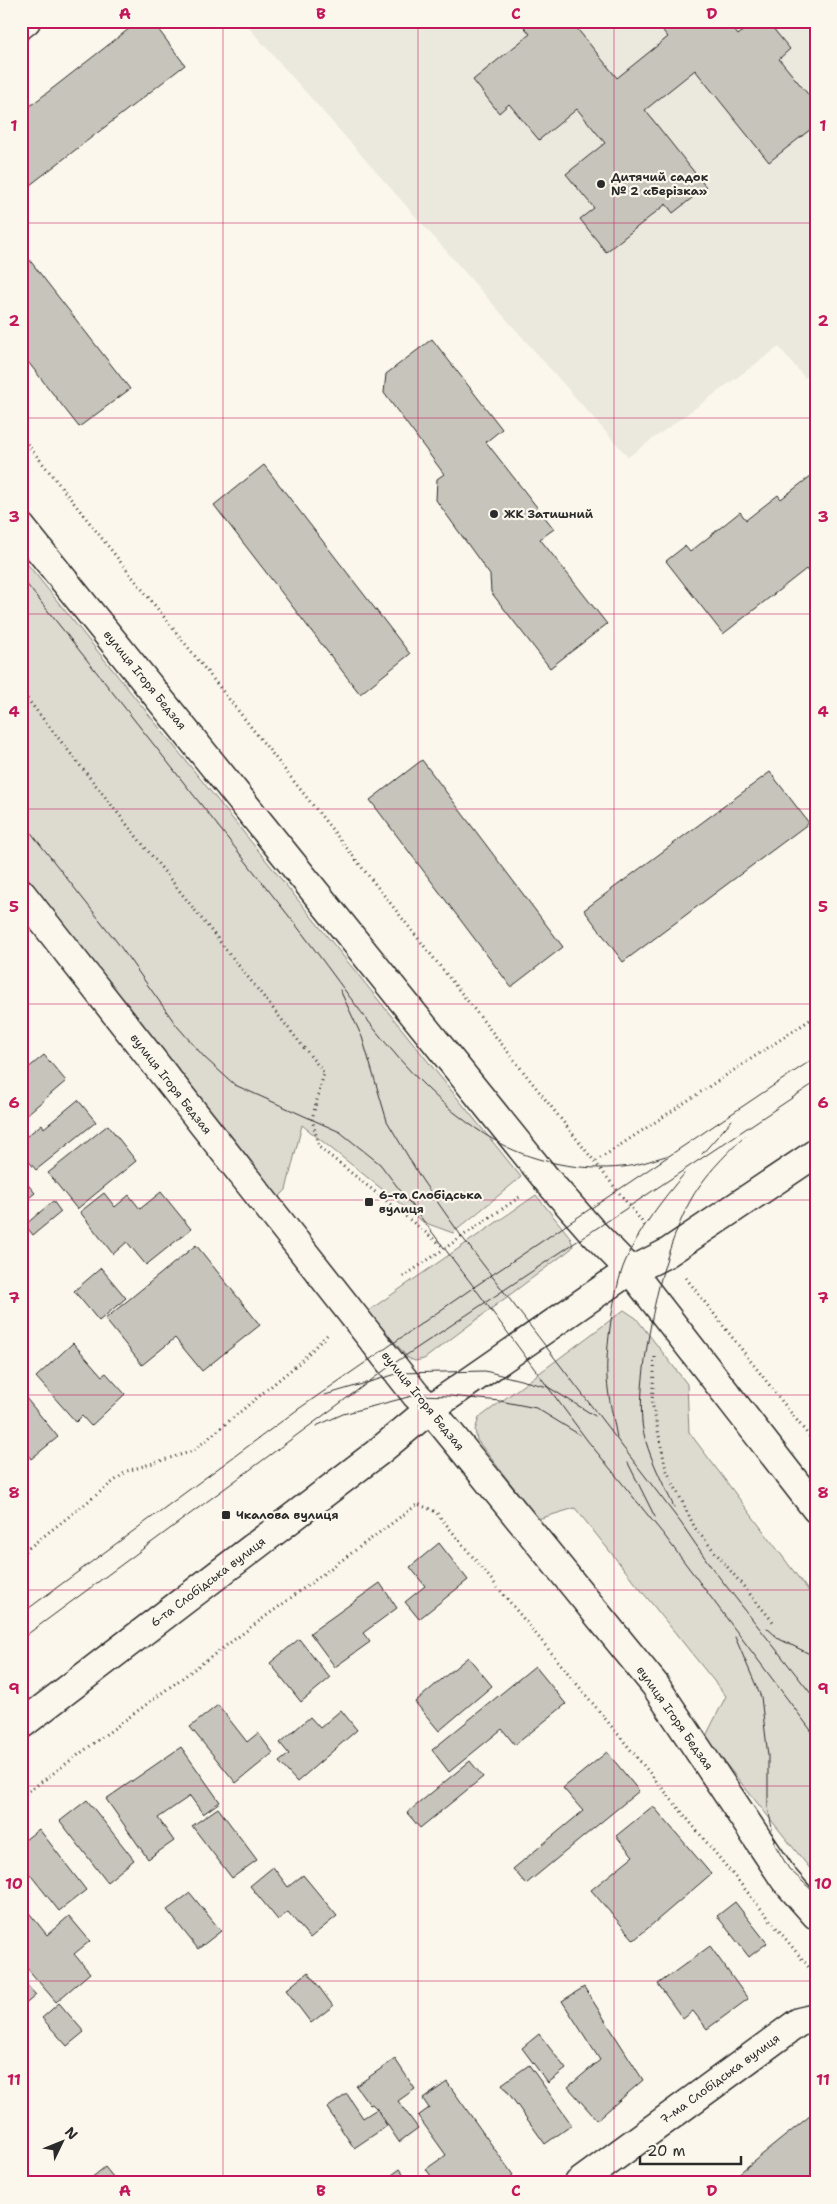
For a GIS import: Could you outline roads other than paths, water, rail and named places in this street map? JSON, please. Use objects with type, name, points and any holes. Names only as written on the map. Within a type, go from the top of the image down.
[{"type":"street","points":[[21,25],[26,21]]},
{"type":"street","name":"вулиця Ігоря Бедзая","points":[[21,527],[548,1181],[591,1230],[631,1271],[816,1509]]},
{"type":"street","name":"вулиця Ігоря Бедзая","points":[[21,893],[416,1395],[655,1685],[785,1880],[816,1915]]},
{"type":"street","name":"6-та Слобідська вулиця","points":[[21,1725],[377,1453],[430,1410],[631,1271],[667,1253],[816,1153]]},
{"type":"street","name":"7-ма Слобідська вулиця","points":[[579,2183],[799,2022],[816,2018]]},
{"type":"tram line","points":[[21,577],[292,920],[386,1043],[439,1099],[469,1124],[501,1144],[545,1161],[591,1168],[607,1168],[633,1165],[666,1156]]},
{"type":"tram line","points":[[21,820],[117,942],[177,1026],[205,1058],[235,1085],[340,1132],[380,1164],[587,1440],[664,1535],[816,1737]]},
{"type":"tram line","points":[[340,990],[362,1037],[387,1121],[422,1180],[462,1237],[681,1523],[712,1568],[816,1700]]},
{"type":"tram line","points":[[21,1614],[297,1410],[474,1287],[816,1057]]},
{"type":"tram line","points":[[21,1639],[393,1364],[816,1082]]},
{"type":"tram line","points":[[702,1154],[732,1120]]},
{"type":"tram line","points":[[674,1507],[650,1454],[643,1432],[641,1405],[643,1379],[653,1314],[673,1239],[689,1203],[721,1159],[745,1136]]},
{"type":"tram line","points":[[617,1438],[607,1378],[607,1352],[617,1287],[630,1250],[659,1205],[684,1174]]},
{"type":"tram line","points":[[325,1395],[400,1373],[485,1371],[548,1387],[595,1416]]},
{"type":"tram line","points":[[316,1426],[343,1414],[416,1395],[450,1396],[500,1401],[536,1408],[580,1435]]},
{"type":"tram line","points":[[628,1463],[655,1517]]},
{"type":"tram line","points":[[767,1628],[779,1639],[816,1657]]},
{"type":"tram line","points":[[735,1637],[761,1697],[768,1756],[768,1807],[775,1845],[789,1869],[816,1894]]},
{"type":"place","name":"Дитячий садок № 2 «Берізка»","points":[[601,184]]},
{"type":"place","name":"ЖК Затишний","points":[[494,514]]},
{"type":"place","name":"6-та Слобідська вулиця","points":[[369,1202]]},
{"type":"place","name":"Чкалова вулиця","points":[[226,1515]]}]
